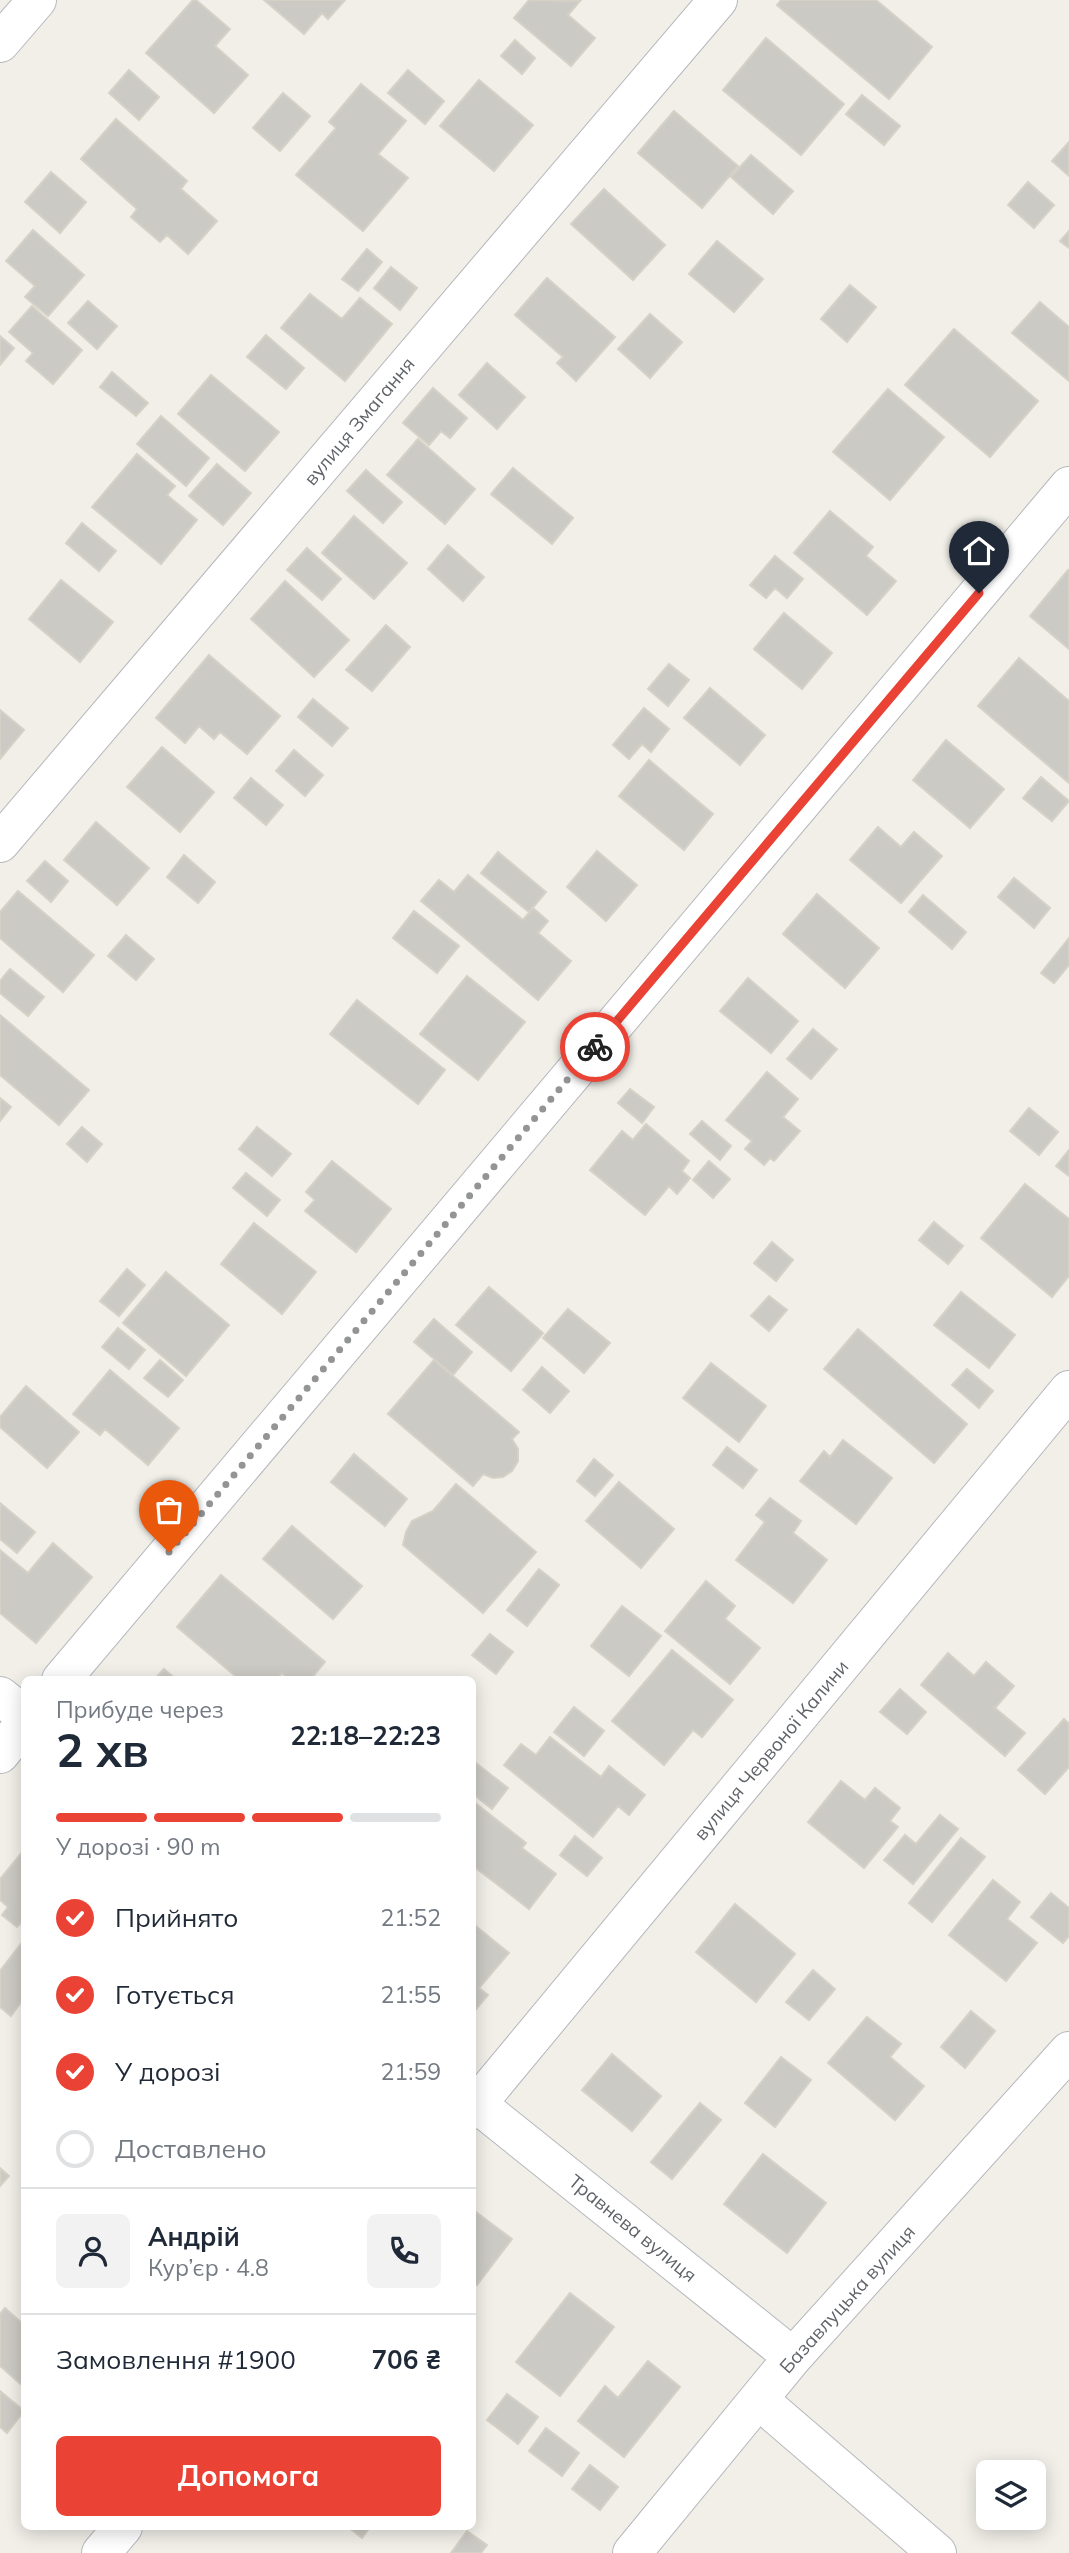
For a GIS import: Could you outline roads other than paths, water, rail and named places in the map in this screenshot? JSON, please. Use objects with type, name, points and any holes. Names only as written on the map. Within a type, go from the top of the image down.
[{"type":"street","points":[[0,43],[37,0]]},
{"type":"street","name":"вулиця Змагання","points":[[0,843],[718,0]]},
{"type":"street","points":[[64,1676],[1069,486]]},
{"type":"street","name":"вулиця Червоної Калини","points":[[476,2102],[1069,1390]]},
{"type":"street","points":[[0,1696],[21,1714]]},
{"type":"street","points":[[0,1754],[21,1728]]},
{"type":"street","name":"Базавлуцька вулиця","points":[[632,2553],[793,2357],[1069,2051]]},
{"type":"street","name":"Травнева вулиця","points":[[476,2106],[793,2357]]},
{"type":"street","points":[[759,2400],[937,2553]]},
{"type":"street","points":[[101,2553],[120,2530]]}]
